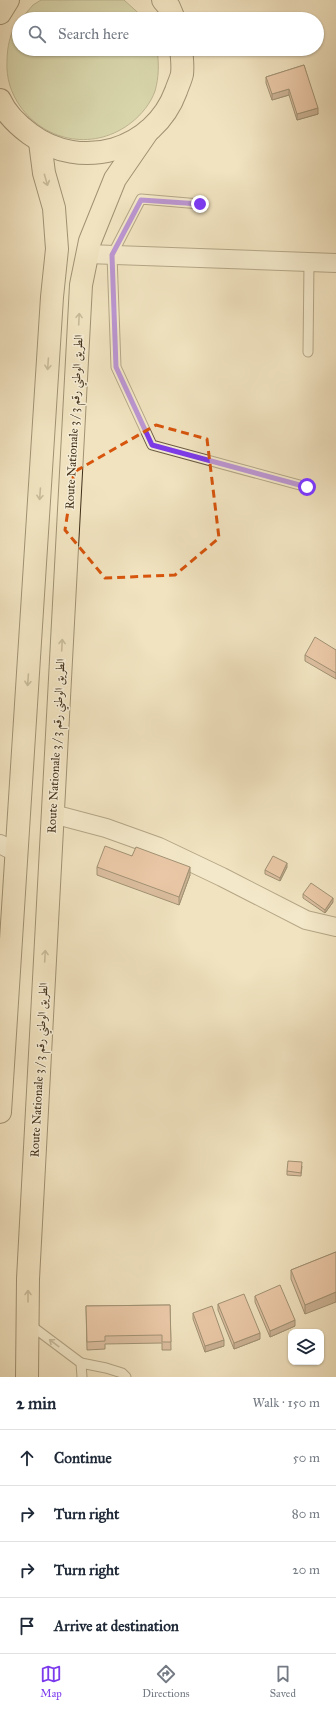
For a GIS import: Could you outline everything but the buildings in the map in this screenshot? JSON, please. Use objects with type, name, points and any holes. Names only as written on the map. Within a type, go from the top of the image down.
[{"type":"highway","points":[[0,13],[8,0]]},
{"type":"highway","points":[[163,0],[171,12]]},
{"type":"highway","points":[[0,100],[18,125],[40,142],[62,150],[84,154],[107,152],[129,144],[148,131],[170,106],[182,74],[182,56]]},
{"type":"highway","name":"Route Nationale 3 / الطريق الوطني رقم 3","points":[[27,1377],[28,1279],[81,285],[87,254],[101,210],[115,179],[148,131]]},
{"type":"highway","points":[[0,1112],[8,848],[57,249],[54,208],[44,173],[40,142]]},
{"type":"street","points":[[87,254],[336,264]]},
{"type":"street","points":[[53,814],[106,828],[158,847],[222,877],[306,920],[336,926]]},
{"type":"lane","points":[[200,204],[141,200],[112,255],[116,367],[152,445],[307,487]]},
{"type":"lane","points":[[308,352],[310,263]]},
{"type":"lane","points":[[28,1323],[80,1363],[106,1368],[122,1373],[126,1377]]},
{"type":"lane","points":[[80,1363],[82,1377]]},
{"type":"highlighted area","points":[[156,425],[207,439],[219,538],[175,575],[105,578],[65,530],[74,472]]},
{"type":"green space","points":[[41,0],[124,0],[137,12],[27,12],[33,5]]},
{"type":"green space","points":[[12,32],[12,56],[157,56],[157,81],[155,91],[142,112],[132,122],[118,131],[103,137],[88,139],[72,139],[57,135],[43,128],[31,118],[20,106],[14,96],[8,79],[7,67],[8,45]]},
{"type":"route","points":[[200,204],[141,200],[112,255],[116,367],[152,445],[307,487]]}]
